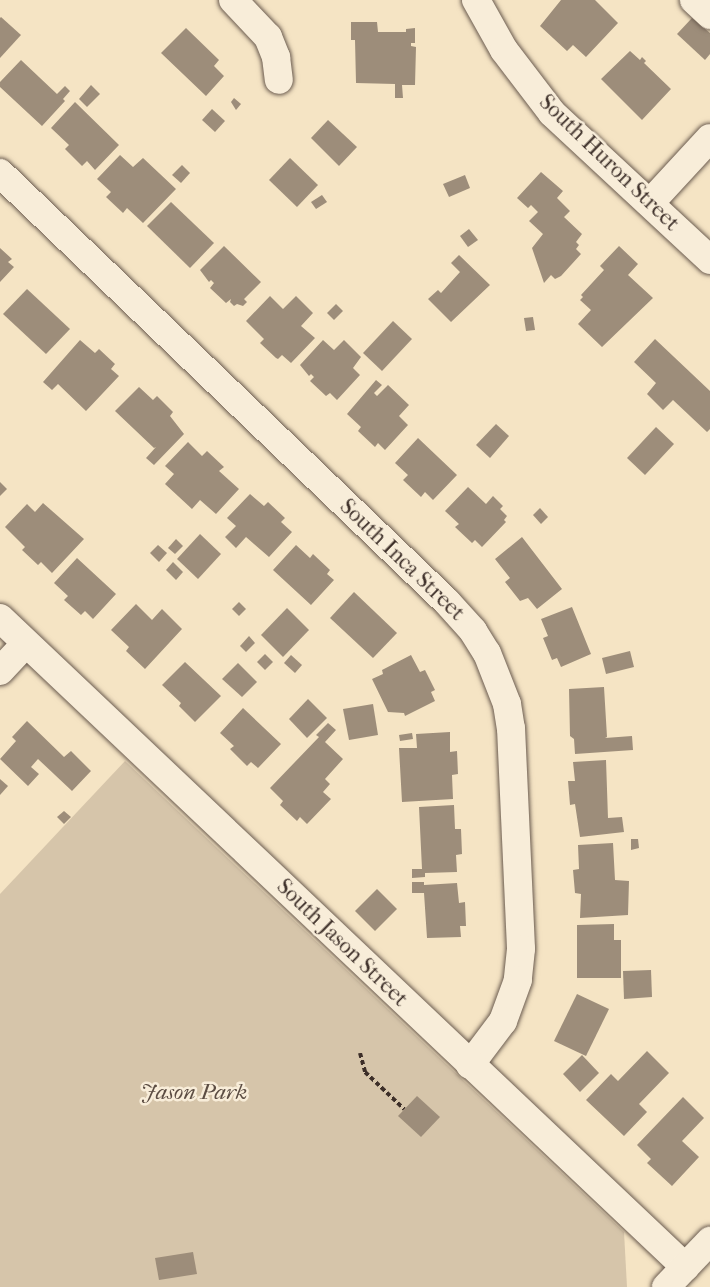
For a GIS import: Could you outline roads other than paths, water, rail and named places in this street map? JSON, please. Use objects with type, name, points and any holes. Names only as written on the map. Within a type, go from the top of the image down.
[{"type":"street","points":[[233,0],[268,37],[276,57],[279,80]]},
{"type":"street","name":"South Huron Street","points":[[476,0],[504,50],[552,113],[710,260]]},
{"type":"street","points":[[694,0],[710,15]]},
{"type":"street","points":[[650,203],[710,138]]},
{"type":"street","name":"South Inca Street","points":[[0,173],[447,602],[473,631],[487,653],[507,704],[511,728],[521,949],[518,980],[504,1021],[470,1065]]},
{"type":"street","name":"South Jason Street","points":[[0,618],[470,1065],[695,1259]]},
{"type":"street","points":[[0,670],[26,643]]},
{"type":"park label","name":"Jason Park","points":[[194,1093]]}]
